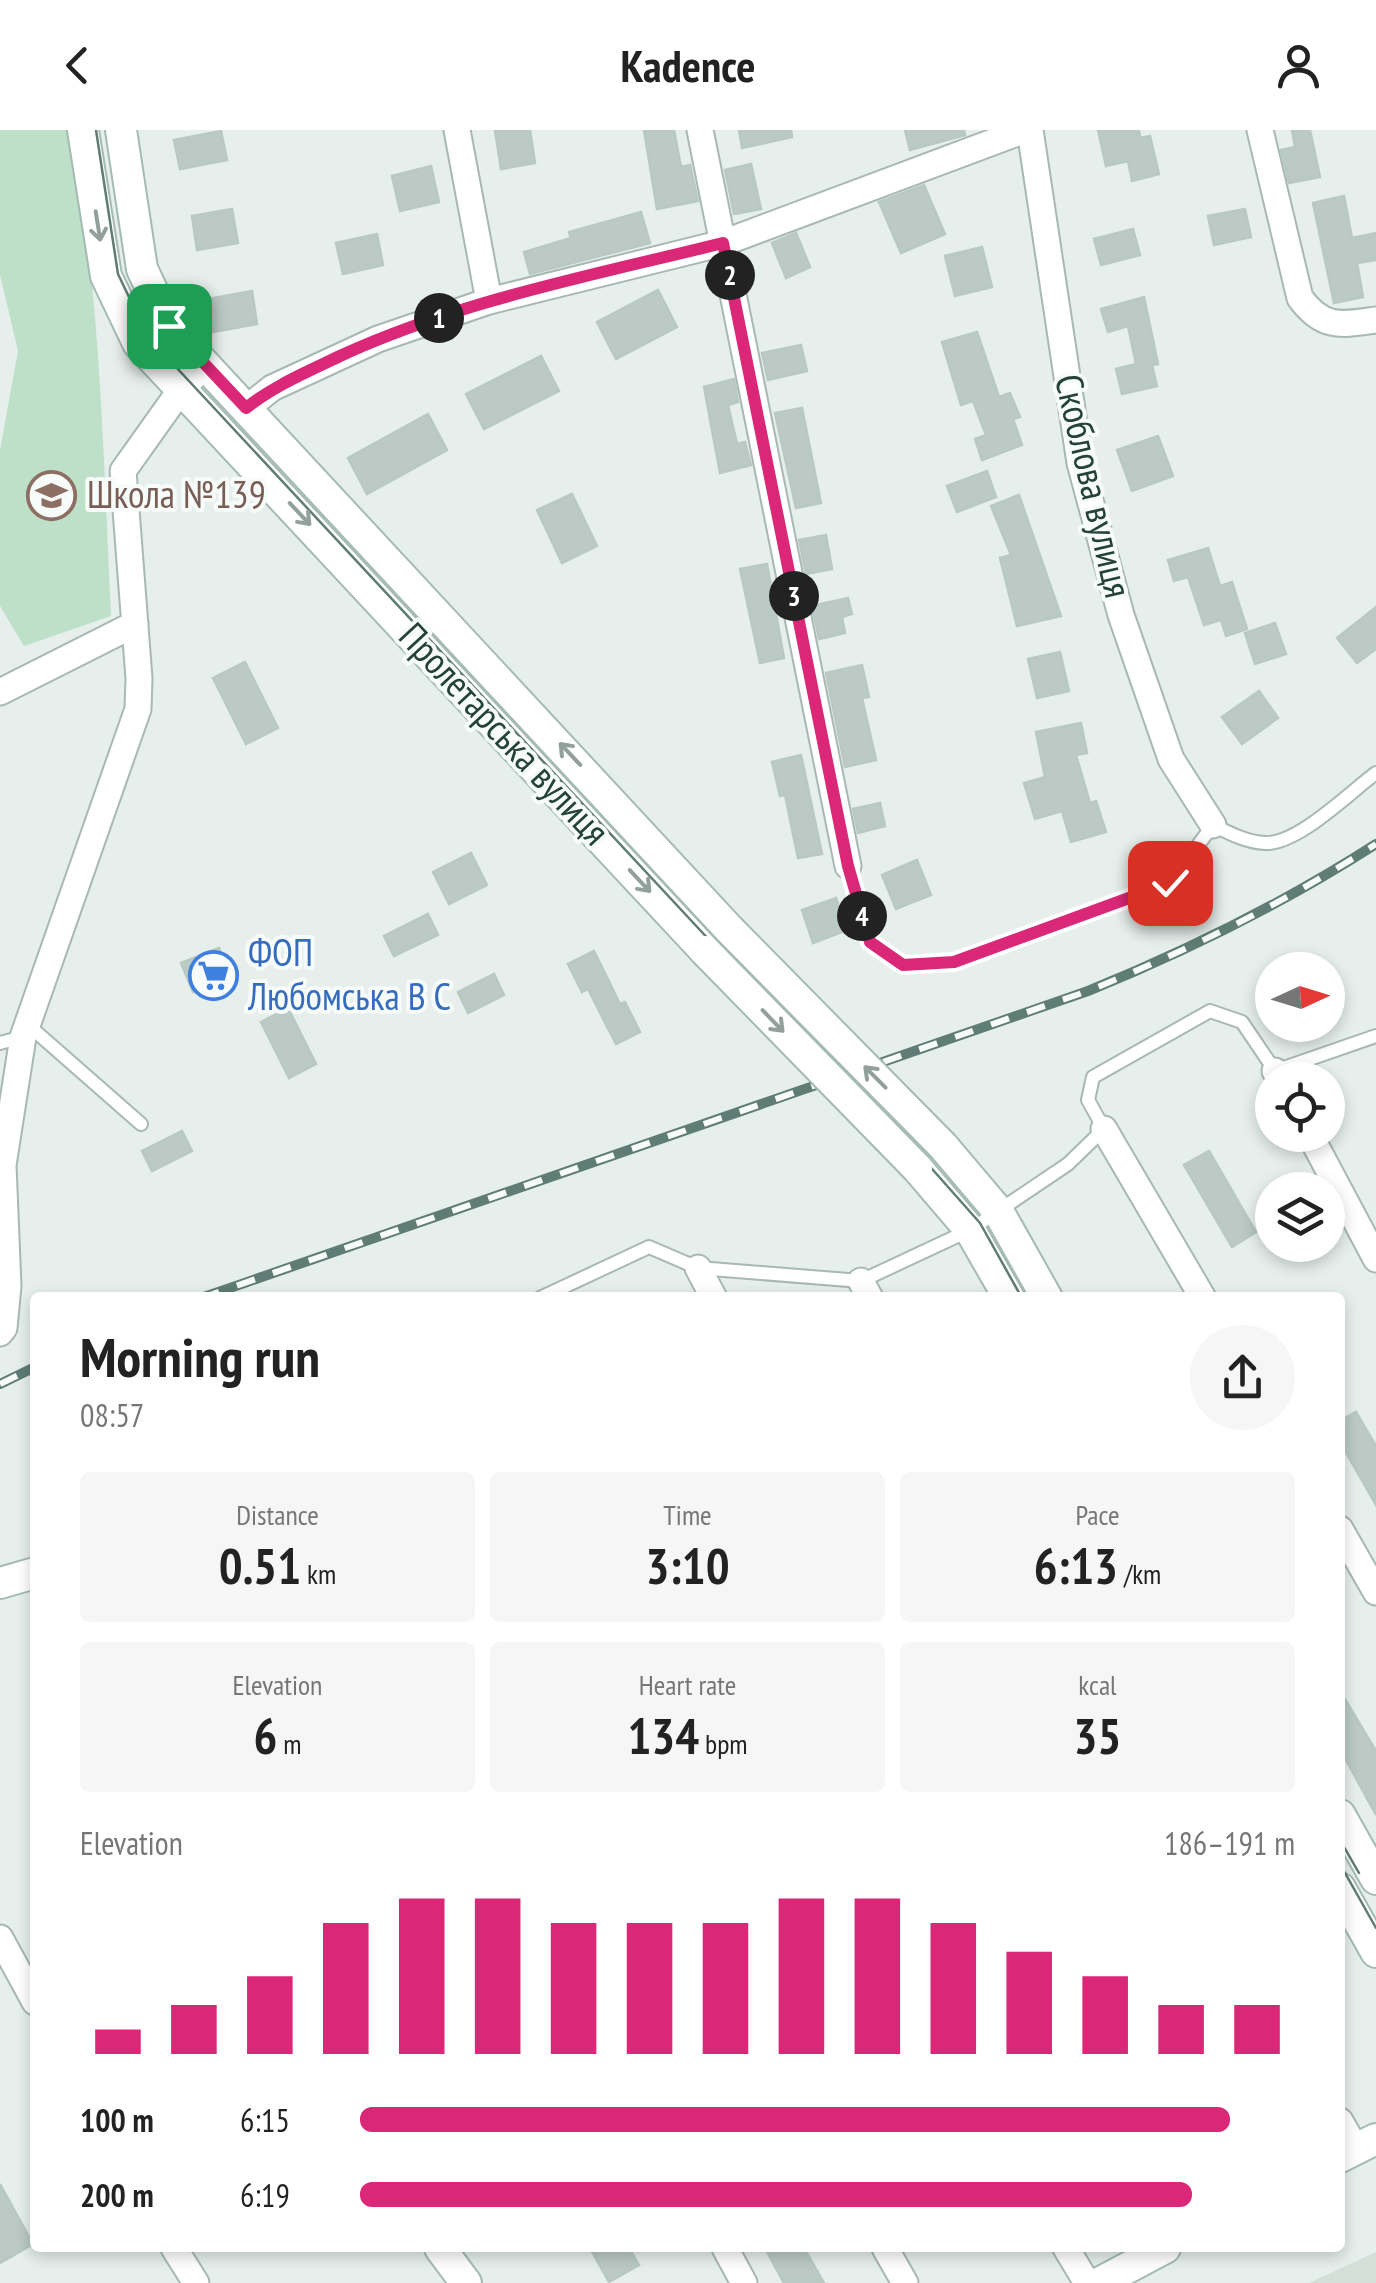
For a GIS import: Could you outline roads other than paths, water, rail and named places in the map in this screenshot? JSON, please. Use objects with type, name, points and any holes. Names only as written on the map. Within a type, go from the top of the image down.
[{"type":"main road","name":"Пролетарська вулиця","points":[[83,130],[106,276],[138,343],[705,951],[916,1168],[970,1230],[1005,1292]]},
{"type":"main road","name":"Пролетарська вулиця","points":[[121,130],[142,269],[169,326],[730,930],[944,1146],[998,1211],[1044,1292]]},
{"type":"main road","points":[[0,1583],[30,1574]]},
{"type":"main road","points":[[1345,1824],[1376,1879]]},
{"type":"main road","points":[[1345,1897],[1376,1952]]},
{"type":"main road","points":[[443,2252],[466,2283]]},
{"type":"main road","points":[[1099,2283],[1157,2252]]},
{"type":"street","points":[[457,130],[489,301]]},
{"type":"street","points":[[700,130],[848,866]]},
{"type":"street","points":[[246,408],[272,388],[378,339],[489,301],[723,243],[1027,130]]},
{"type":"street","name":"Скоблова вулиця","points":[[1027,130],[1080,464],[1122,615],[1170,760],[1213,825]]},
{"type":"street","points":[[1260,130],[1300,298],[1314,317],[1330,322],[1376,320]]},
{"type":"street","points":[[0,1334],[8,1286],[2,1226],[3,1165],[17,1035],[138,709],[123,471],[182,388],[205,366]]},
{"type":"street","points":[[0,692],[135,624]]},
{"type":"street","points":[[1104,1129],[1199,1292]]},
{"type":"street","points":[[1319,1152],[1376,1259]]},
{"type":"street","points":[[698,1268],[711,1292]]},
{"type":"street","points":[[1345,1547],[1376,1538]]},
{"type":"street","points":[[1345,1548],[1376,1592]]},
{"type":"street","points":[[0,1938],[30,1993]]},
{"type":"street","points":[[177,2252],[196,2283]]},
{"type":"street","points":[[726,2252],[744,2283]]},
{"type":"street","points":[[888,2252],[905,2283]]},
{"type":"street","points":[[1068,2252],[1087,2283]]},
{"type":"lane","points":[[848,866],[870,942],[903,965],[954,962],[1170,883],[1213,825],[1264,844],[1286,842],[1376,773]]},
{"type":"lane","points":[[553,1292],[649,1248],[698,1268],[866,1289],[970,1230],[1068,1164],[1104,1129],[1088,1100],[1093,1076],[1210,1011],[1242,1022],[1269,1062]]},
{"type":"lane","points":[[17,1035],[141,1124]]},
{"type":"lane","points":[[1312,1062],[1376,1036]]},
{"type":"tram line","points":[[96,130],[118,274],[148,337],[713,944],[925,1161],[980,1223],[1019,1292]]},
{"type":"tram line","points":[[1345,1849],[1359,1873]]},
{"type":"tram line","points":[[1345,1873],[1376,1928]]},
{"type":"railway","points":[[218,1292],[1088,991],[1235,924],[1376,844]]},
{"type":"railway","points":[[0,1384],[30,1369]]},
{"type":"place","name":"Школа №139","points":[[52,495]]},
{"type":"place","name":"ФОП Любомська В С","points":[[213,975]]}]
